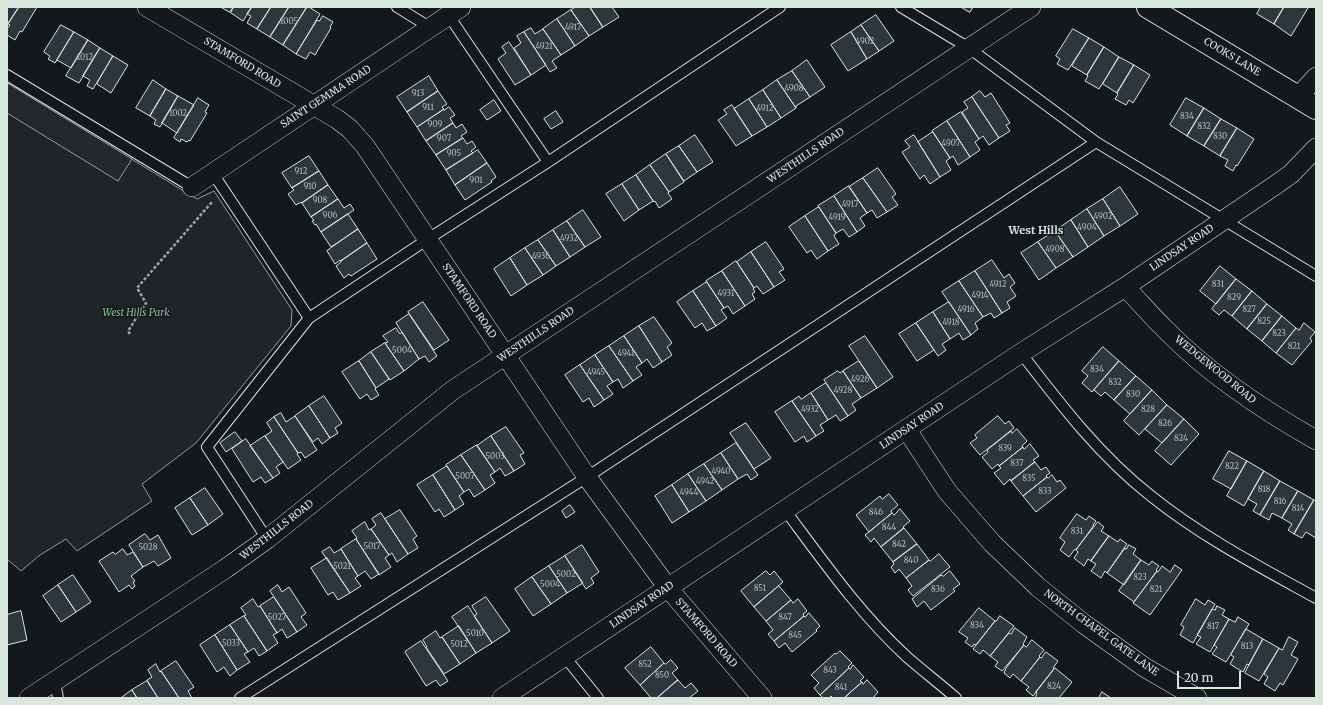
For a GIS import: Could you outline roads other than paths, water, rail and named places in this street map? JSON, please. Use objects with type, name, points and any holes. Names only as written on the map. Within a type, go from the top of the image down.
[{"type":"main road","name":"COOKS LANE","points":[[1148,7],[1307,103]]},
{"type":"street","name":"STAMFORD ROAD","points":[[147,7],[337,119],[350,129],[365,146],[587,477],[668,588],[762,698]]},
{"type":"street","name":"WESTHILLS ROAD","points":[[29,698],[56,690],[267,539],[453,390],[1031,7]]},
{"type":"street","name":"SAINT GEMMA ROAD","points":[[192,187],[212,172],[455,11]]},
{"type":"street","points":[[1307,103],[1316,77]]},
{"type":"street","name":"LINDSAY ROAD","points":[[502,698],[1021,353],[1125,287],[1291,174],[1316,148]]},
{"type":"street","name":"WEDGEWOOD ROAD","points":[[1125,287],[1167,332],[1203,363],[1276,417],[1316,440]]},
{"type":"street","name":"NORTH CHAPEL GATE LANE","points":[[906,430],[947,491],[992,542],[1038,587],[1084,624],[1144,667],[1197,698]]},
{"type":"lane","points":[[397,7],[431,28]]},
{"type":"lane","points":[[267,539],[207,447],[309,318],[548,162],[780,7]]},
{"type":"lane","points":[[901,7],[969,48],[1096,142],[1225,219],[1316,276]]},
{"type":"lane","points":[[455,11],[548,162]]},
{"type":"lane","points":[[7,75],[192,187]]},
{"type":"lane","points":[[240,698],[587,477],[1096,142]]},
{"type":"lane","points":[[212,172],[309,318]]},
{"type":"lane","points":[[1021,353],[1076,424],[1110,460],[1150,496],[1196,530],[1316,598]]},
{"type":"lane","points":[[785,510],[828,569],[865,613],[906,656],[956,698]]},
{"type":"lane","points":[[565,657],[598,698]]},
{"type":"district","name":"West Hills","points":[[1036,231]]},
{"type":"park label","name":"West Hills Park","points":[[136,313]]}]
